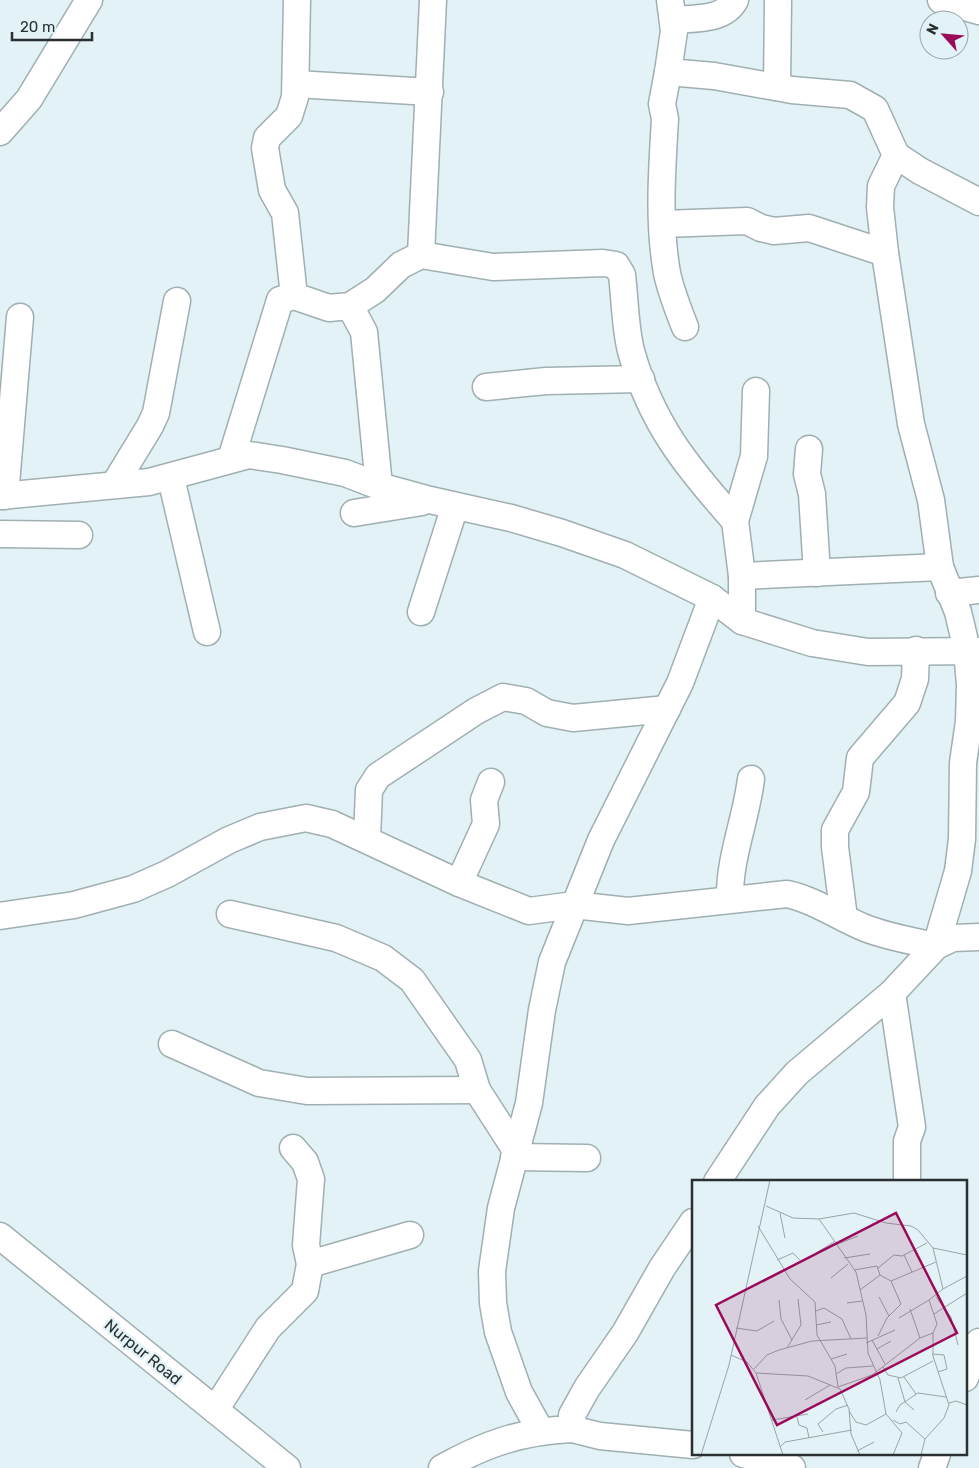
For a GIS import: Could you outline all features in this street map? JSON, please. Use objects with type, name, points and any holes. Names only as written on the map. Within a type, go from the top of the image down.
[{"type":"street","points":[[0,132],[29,99],[89,0]]},
{"type":"street","points":[[294,296],[284,213],[272,190],[265,148],[267,138],[289,116],[295,97],[297,0]]},
{"type":"street","points":[[421,255],[433,0]]},
{"type":"street","points":[[685,327],[672,296],[667,271],[663,224],[665,119],[662,104],[668,72],[672,10],[716,16],[732,7],[735,0]]},
{"type":"street","points":[[777,87],[778,0]]},
{"type":"street","points":[[941,0],[979,11]]},
{"type":"street","points":[[668,72],[714,76],[777,87],[850,95],[875,109],[896,155],[920,171],[979,202]]},
{"type":"street","points":[[296,84],[430,92]]},
{"type":"street","points":[[896,155],[881,186],[880,207],[885,253],[911,424],[932,500],[940,567],[973,650],[963,763],[962,839],[958,871],[936,946]]},
{"type":"street","points":[[663,224],[747,221],[761,228],[774,231],[809,228],[885,253]]},
{"type":"street","points":[[231,458],[280,300],[294,296],[329,308],[350,306],[375,290],[402,265],[421,255],[493,267],[603,263],[616,266],[622,275],[631,349],[649,404],[693,474],[735,521]]},
{"type":"street","points":[[114,485],[150,426],[156,412],[177,302]]},
{"type":"street","points":[[350,306],[364,332],[379,486]]},
{"type":"street","points":[[20,317],[3,496],[54,493],[149,482],[171,478],[197,468],[249,455],[313,465],[345,473],[379,486],[430,500],[511,518],[625,555],[712,598],[742,621],[812,643],[868,652],[973,650]]},
{"type":"street","points":[[486,386],[546,381],[641,379]]},
{"type":"street","points":[[742,621],[742,576],[735,521],[754,456],[756,391]]},
{"type":"street","points":[[809,449],[807,474],[812,494],[816,573]]},
{"type":"street","points":[[171,478],[206,632]]},
{"type":"street","points":[[354,513],[430,500]]},
{"type":"street","points":[[420,612],[455,506]]},
{"type":"street","points":[[0,534],[79,535]]},
{"type":"street","points":[[742,576],[940,567]]},
{"type":"street","points":[[949,592],[979,590]]},
{"type":"street","points":[[540,1430],[519,1392],[498,1332],[493,1303],[492,1271],[495,1243],[515,1153],[529,1103],[542,1010],[552,962],[574,905],[601,840],[680,683],[712,598]]},
{"type":"street","points":[[844,918],[835,847],[835,830],[856,792],[860,758],[907,703],[915,679],[916,650]]},
{"type":"street","points":[[367,838],[369,790],[378,776],[476,711],[503,697],[526,701],[547,713],[573,718],[667,709]]},
{"type":"street","points":[[730,900],[729,879],[748,806],[751,779]]},
{"type":"street","points":[[459,883],[486,824],[484,800],[491,782]]},
{"type":"street","points":[[0,916],[74,905],[133,889],[175,870],[229,840],[260,827],[306,818],[332,824],[367,838],[459,883],[529,911],[574,905],[628,911],[787,894],[800,897],[864,928],[894,938],[936,946]]},
{"type":"street","points":[[230,914],[336,938],[383,958],[412,980],[468,1060],[476,1090],[515,1153]]},
{"type":"street","points":[[718,1180],[767,1106],[797,1074],[892,993],[936,946],[953,938],[979,937]]},
{"type":"street","points":[[892,993],[912,1126],[906,1141],[907,1180]]},
{"type":"street","points":[[172,1044],[259,1083],[307,1090],[476,1090]]},
{"type":"street","points":[[215,1410],[268,1328],[305,1292],[310,1264],[306,1245],[310,1179],[305,1162],[293,1148]]},
{"type":"street","points":[[515,1153],[587,1158]]},
{"type":"street","points":[[572,1429],[572,1415],[587,1388],[625,1334],[662,1268],[692,1223]]},
{"type":"street","points":[[310,1264],[410,1235]]},
{"type":"street","name":"Nurpur Road","points":[[0,1236],[287,1468]]},
{"type":"street","points":[[966,1375],[979,1342]]},
{"type":"street","points":[[442,1468],[470,1452],[540,1430],[572,1429],[600,1436],[692,1445]]},
{"type":"street","points":[[750,1456],[792,1468]]},
{"type":"street","points":[[932,1468],[936,1456]]}]
